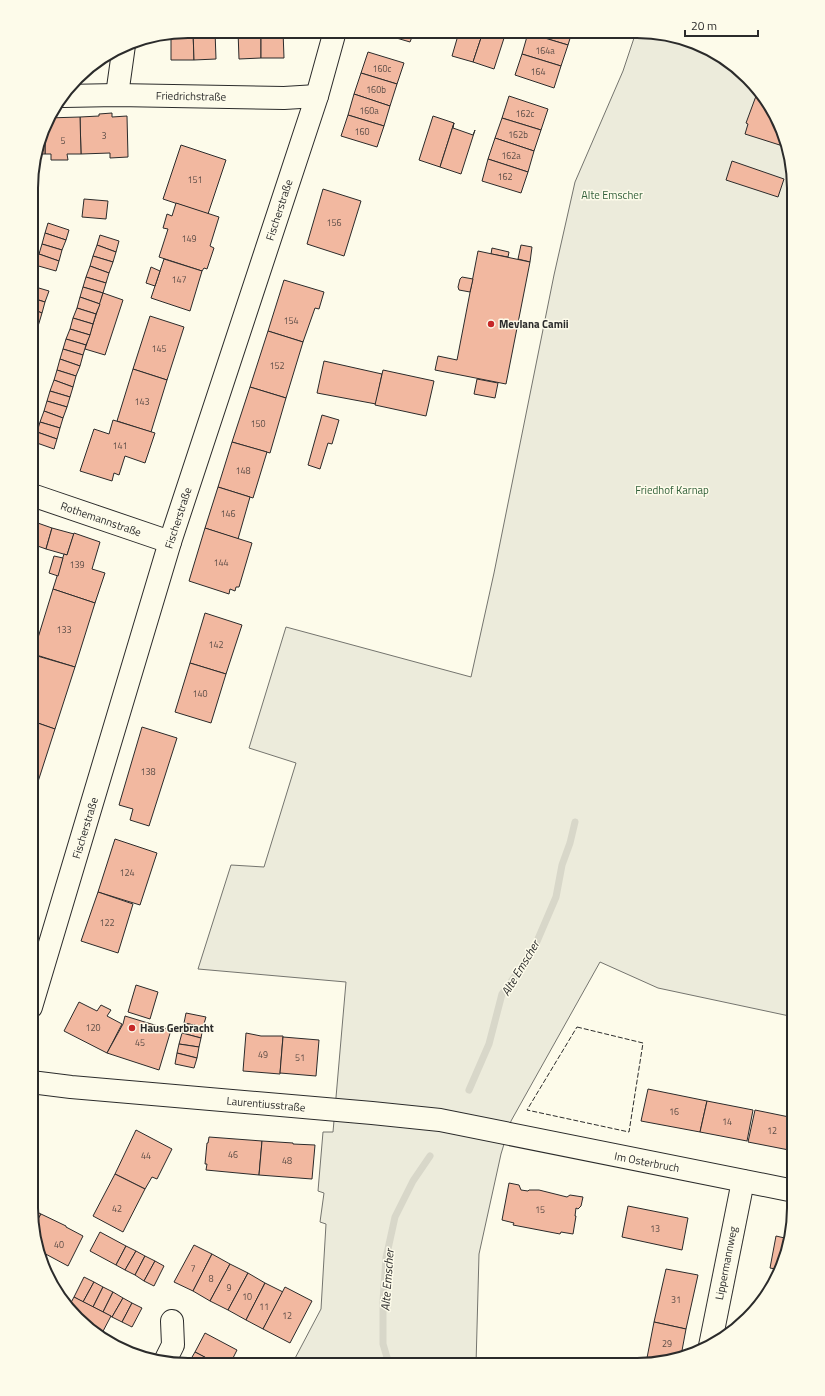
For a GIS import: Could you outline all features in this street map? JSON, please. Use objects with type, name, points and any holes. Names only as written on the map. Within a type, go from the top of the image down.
[{"type":"street","name":"Fischerstraße","points":[[38,984],[170,542],[317,96],[333,38]]},
{"type":"street","points":[[117,95],[123,53]]},
{"type":"street","name":"Friedrichstraße","points":[[70,96],[117,95],[284,98],[317,96]]},
{"type":"street","name":"Rothemannstraße","points":[[38,497],[170,542]]},
{"type":"street","name":"Laurentiusstraße","points":[[38,1083],[440,1120],[500,1132]]},
{"type":"street","name":"Im Osterbruch","points":[[500,1132],[787,1190]]},
{"type":"street","name":"Lippermannweg","points":[[712,1338],[743,1181]]},
{"type":"street","points":[[167,1357],[174,1345],[172,1321]]},
{"type":"green space","name":"Friedhof Karnap","points":[[634,38],[657,39],[676,43],[695,49],[712,58],[736,75],[750,89],[762,105],[776,130],[786,168],[787,1016],[658,988],[600,962],[511,1121],[501,1154],[479,1254],[476,1358],[295,1358],[321,1309],[326,1224],[320,1222],[324,1193],[318,1191],[323,1132],[333,1132],[346,982],[198,969],[231,865],[264,867],[296,763],[249,748],[286,627],[471,677],[494,573],[554,275],[575,182],[623,71]]},
{"type":"building","points":[[193,38],[194,60],[171,60],[171,39]]},
{"type":"building","points":[[193,38],[215,38],[216,59],[194,60]]},
{"type":"building","points":[[238,38],[261,38],[261,58],[239,59]]},
{"type":"building","points":[[261,38],[283,38],[284,58],[261,58]]},
{"type":"building","points":[[396,38],[412,38],[410,42]]},
{"type":"building","points":[[457,38],[481,38],[473,62],[452,56]]},
{"type":"building","points":[[481,38],[504,38],[494,69],[473,62]]},
{"type":"building","points":[[527,38],[545,38],[568,45],[561,66],[522,54]]},
{"type":"building","points":[[545,38],[570,38],[568,45]]},
{"type":"building","points":[[368,52],[404,63],[397,84],[361,73]]},
{"type":"building","points":[[522,54],[561,66],[554,88],[515,75]]},
{"type":"building","points":[[361,73],[397,84],[390,106],[354,94]]},
{"type":"building","points":[[354,94],[390,106],[384,126],[348,115]]},
{"type":"building","points":[[509,96],[548,109],[541,130],[502,118]]},
{"type":"building","points":[[756,97],[772,122],[781,145],[745,134],[748,124],[746,123]]},
{"type":"building","points":[[112,113],[112,117],[127,116],[128,157],[110,158],[110,153],[81,154],[80,117],[99,116],[99,114]]},
{"type":"building","points":[[348,115],[384,126],[377,147],[341,136]]},
{"type":"building","points":[[433,116],[454,123],[440,167],[419,160]]},
{"type":"building","points":[[80,117],[81,154],[67,154],[68,160],[51,160],[51,154],[45,154],[45,143],[49,130],[55,118]]},
{"type":"building","points":[[502,118],[541,130],[534,151],[495,138]]},
{"type":"building","points":[[454,123],[453,128],[473,135],[475,130],[461,174],[440,167]]},
{"type":"building","points":[[495,138],[534,151],[528,172],[488,159]]},
{"type":"building","points":[[45,143],[45,154],[42,154]]},
{"type":"building","points":[[181,145],[226,160],[208,214],[163,199]]},
{"type":"building","points":[[488,159],[528,172],[521,193],[482,181]]},
{"type":"building","points":[[732,161],[784,179],[778,197],[726,180]]},
{"type":"building","points":[[323,189],[361,201],[344,256],[307,244]]},
{"type":"building","points":[[84,199],[108,201],[106,219],[82,217]]},
{"type":"building","points":[[176,203],[219,217],[210,246],[214,248],[207,269],[204,268],[202,271],[159,257],[168,229],[163,228],[167,214],[172,216]]},
{"type":"building","points":[[48,223],[69,230],[66,240],[45,233]]},
{"type":"building","points":[[45,233],[66,240],[62,250],[42,244]]},
{"type":"building","points":[[100,235],[119,241],[116,252],[97,245]]},
{"type":"building","points":[[42,244],[62,250],[59,261],[39,254]]},
{"type":"building","points":[[97,245],[116,252],[113,262],[93,256]]},
{"type":"building","points":[[521,245],[532,247],[530,262],[518,259]]},
{"type":"building","points":[[492,248],[509,252],[508,257],[491,254]]},
{"type":"building","name":"Mevlana Camii","points":[[478,251],[530,262],[506,384],[435,370],[438,356],[457,360]]},
{"type":"building","points":[[39,254],[59,261],[56,271],[38,266]]},
{"type":"building","points":[[93,256],[113,262],[109,273],[90,266]]},
{"type":"building","points":[[164,259],[202,271],[190,311],[151,298]]},
{"type":"building","points":[[90,266],[109,273],[106,283],[86,277]]},
{"type":"building","points":[[151,267],[160,271],[155,286],[146,283]]},
{"type":"building","points":[[86,277],[106,283],[103,293],[83,287]]},
{"type":"building","points":[[462,277],[473,279],[470,292],[459,290],[458,287]]},
{"type":"building","points":[[284,280],[324,292],[319,309],[315,308],[303,342],[268,331]]},
{"type":"building","points":[[83,287],[103,293],[100,304],[80,297]]},
{"type":"building","points":[[38,288],[49,291],[45,302],[38,300]]},
{"type":"building","points":[[103,293],[123,300],[105,355],[85,349]]},
{"type":"building","points":[[80,297],[100,304],[96,314],[77,308]]},
{"type":"building","points":[[38,300],[45,302],[42,313],[38,311]]},
{"type":"building","points":[[77,308],[96,314],[93,324],[73,318]]},
{"type":"building","points":[[38,311],[42,313],[38,323]]},
{"type":"building","points":[[150,316],[184,327],[167,380],[133,369]]},
{"type":"building","points":[[73,318],[93,324],[90,335],[70,329]]},
{"type":"building","points":[[70,329],[90,335],[86,345],[66,339]]},
{"type":"building","points":[[268,331],[303,342],[286,398],[250,387]]},
{"type":"building","points":[[66,339],[86,345],[83,355],[63,349]]},
{"type":"building","points":[[63,349],[83,355],[80,366],[60,359]]},
{"type":"building","points":[[60,359],[80,366],[76,376],[57,370]]},
{"type":"building","points":[[324,361],[382,374],[376,404],[317,393]]},
{"type":"building","points":[[133,369],[167,380],[151,432],[117,421]]},
{"type":"building","points":[[57,370],[76,376],[73,387],[54,380]]},
{"type":"building","points":[[383,370],[434,381],[426,416],[375,405]]},
{"type":"building","points":[[477,379],[498,383],[495,398],[474,394]]},
{"type":"building","points":[[54,380],[73,387],[70,397],[50,391]]},
{"type":"building","points":[[250,387],[286,398],[270,453],[232,442]]},
{"type":"building","points":[[50,391],[70,397],[67,407],[47,401]]},
{"type":"building","points":[[47,401],[67,407],[63,418],[44,411]]},
{"type":"building","points":[[44,411],[63,418],[60,428],[40,422]]},
{"type":"building","points":[[322,415],[339,420],[332,444],[328,443],[320,469],[308,465]]},
{"type":"building","points":[[113,420],[155,433],[145,463],[125,456],[119,475],[114,473],[112,481],[80,471],[94,429],[109,434]]},
{"type":"building","points":[[40,422],[60,428],[57,439],[38,432]]},
{"type":"building","points":[[38,432],[57,439],[54,449],[38,443]]},
{"type":"building","points":[[232,442],[267,452],[253,498],[218,487]]},
{"type":"building","points":[[218,487],[250,497],[238,539],[205,528]]},
{"type":"building","points":[[38,523],[52,528],[46,549],[38,546]]},
{"type":"building","points":[[52,528],[74,534],[67,555],[46,549]]},
{"type":"building","points":[[205,528],[252,543],[239,587],[236,587],[235,591],[230,589],[229,594],[189,581]]},
{"type":"building","points":[[74,533],[100,542],[92,569],[105,573],[95,603],[53,589],[64,554],[67,555]]},
{"type":"building","points":[[54,556],[63,558],[58,576],[49,573]]},
{"type":"building","points":[[53,589],[95,603],[75,667],[38,656],[38,638]]},
{"type":"building","points":[[205,613],[242,625],[226,674],[190,663]]},
{"type":"building","points":[[38,656],[75,667],[55,729],[38,723]]},
{"type":"building","points":[[190,663],[226,674],[211,723],[175,712]]},
{"type":"building","points":[[38,723],[55,729],[38,782]]},
{"type":"building","points":[[142,727],[177,738],[149,826],[130,820],[133,809],[119,805]]},
{"type":"building","points":[[115,839],[157,853],[140,905],[98,892]]},
{"type":"building","points":[[98,892],[133,904],[118,953],[81,941]]},
{"type":"building","points":[[136,985],[158,992],[150,1019],[128,1012]]},
{"type":"building","points":[[79,1002],[97,1011],[101,1005],[111,1010],[107,1016],[122,1024],[107,1053],[64,1031]]},
{"type":"building","points":[[186,1013],[206,1017],[203,1027],[184,1023]]},
{"type":"building","points":[[125,1016],[171,1030],[159,1070],[107,1053],[123,1024]]},
{"type":"building","points":[[184,1023],[203,1027],[201,1038],[182,1033]]},
{"type":"building","points":[[182,1033],[201,1038],[199,1047],[179,1044]]},
{"type":"building","points":[[246,1033],[261,1036],[283,1036],[280,1074],[243,1071]]},
{"type":"building","points":[[283,1037],[319,1040],[316,1076],[280,1073]]},
{"type":"building","points":[[179,1044],[199,1047],[197,1058],[177,1053]]},
{"type":"building","points":[[177,1053],[197,1058],[194,1068],[175,1064]]},
{"type":"building","points":[[648,1089],[707,1101],[700,1132],[641,1121]]},
{"type":"building","points":[[707,1101],[753,1110],[747,1141],[700,1132]]},
{"type":"building","points":[[755,1110],[787,1117],[787,1150],[748,1142]]},
{"type":"building","points":[[136,1130],[172,1149],[157,1179],[152,1177],[145,1189],[115,1174]]},
{"type":"building","points":[[209,1137],[262,1141],[259,1175],[206,1170],[207,1164],[205,1164]]},
{"type":"building","points":[[262,1141],[315,1145],[312,1179],[259,1175]]},
{"type":"building","points":[[115,1174],[145,1189],[123,1232],[93,1216]]},
{"type":"building","points":[[509,1183],[519,1185],[521,1190],[539,1190],[567,1197],[570,1195],[583,1197],[581,1206],[578,1209],[576,1208],[573,1234],[561,1232],[560,1234],[513,1225],[514,1223],[502,1220]]},
{"type":"building","points":[[628,1206],[688,1218],[682,1250],[622,1237]]},
{"type":"building","points":[[41,1214],[83,1236],[68,1266],[45,1254],[38,1219]]},
{"type":"building","points":[[100,1232],[126,1246],[116,1265],[90,1251]]},
{"type":"building","points":[[776,1236],[784,1238],[776,1266],[775,1269],[770,1268]]},
{"type":"building","points":[[194,1245],[212,1254],[193,1291],[174,1282]]},
{"type":"building","points":[[126,1246],[136,1251],[125,1270],[116,1265]]},
{"type":"building","points":[[136,1251],[145,1256],[135,1275],[125,1270]]},
{"type":"building","points":[[212,1254],[230,1264],[210,1301],[193,1291]]},
{"type":"building","points":[[145,1256],[155,1261],[144,1281],[135,1275]]},
{"type":"building","points":[[155,1261],[164,1266],[154,1286],[144,1281]]},
{"type":"building","points":[[230,1264],[248,1273],[228,1310],[210,1301]]},
{"type":"building","points":[[666,1269],[698,1275],[686,1329],[654,1322]]},
{"type":"building","points":[[248,1273],[265,1283],[246,1320],[228,1310]]},
{"type":"building","points":[[84,1277],[94,1282],[83,1302],[74,1297]]},
{"type":"building","points":[[94,1282],[103,1287],[93,1307],[83,1302]]},
{"type":"building","points":[[265,1283],[283,1292],[263,1329],[246,1320]]},
{"type":"building","points":[[103,1287],[113,1292],[103,1312],[93,1307]]},
{"type":"building","points":[[285,1287],[312,1301],[290,1343],[263,1329]]},
{"type":"building","points":[[113,1292],[123,1298],[112,1317],[103,1312]]},
{"type":"building","points":[[74,1297],[111,1316],[103,1331],[89,1321],[71,1302]]},
{"type":"building","points":[[123,1298],[132,1303],[122,1322],[112,1317]]},
{"type":"building","points":[[132,1303],[142,1308],[132,1327],[122,1322]]},
{"type":"building","points":[[654,1322],[686,1329],[682,1351],[647,1358]]},
{"type":"building","points":[[205,1333],[237,1350],[233,1358],[206,1358],[195,1352]]},
{"type":"building","points":[[195,1352],[206,1358],[192,1358]]},
{"type":"waterway","name":"Alte Emscher","points":[[469,1090],[489,1044],[502,994],[532,953],[556,897],[562,865],[570,843],[575,822]]},
{"type":"waterway","name":"Alte Emscher","points":[[387,1358],[383,1344],[383,1301],[386,1258],[395,1217],[413,1181],[430,1156]]},
{"type":"fence","points":[[577,1027],[643,1043],[629,1132],[527,1110],[577,1027]]},
{"type":"place","name":"Mevlana Camii","points":[[491,324]]},
{"type":"place","name":"Haus Gerbracht","points":[[132,1028]]}]
